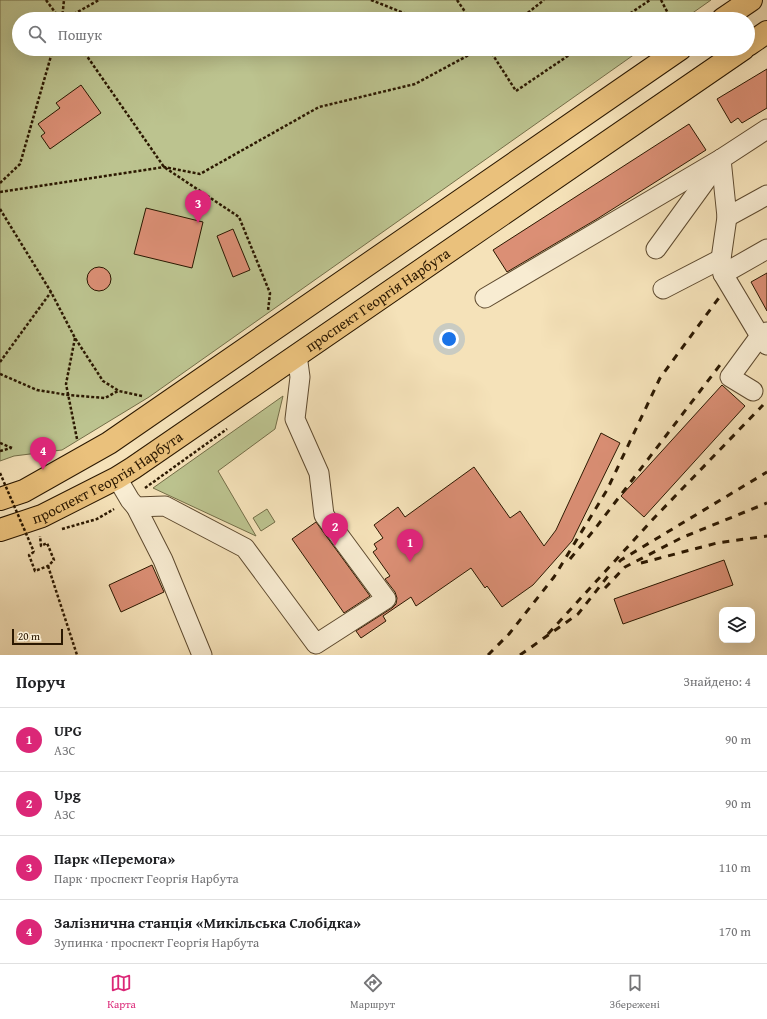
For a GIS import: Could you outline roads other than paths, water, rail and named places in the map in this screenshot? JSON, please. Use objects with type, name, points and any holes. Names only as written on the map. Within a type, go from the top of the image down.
[{"type":"main road","points":[[733,12],[751,0]]},
{"type":"main road","points":[[755,40],[767,32]]},
{"type":"main road","name":"проспект Георгія Нарбута","points":[[0,499],[24,491],[109,443],[670,56]]},
{"type":"main road","name":"проспект Георгія Нарбута","points":[[0,530],[42,516],[117,478],[133,468],[733,56]]},
{"type":"lane","points":[[485,298],[722,159],[767,129]]},
{"type":"lane","points":[[722,159],[727,217],[722,266],[765,337],[730,377],[753,391]]},
{"type":"lane","points":[[656,249],[722,159]]},
{"type":"lane","points":[[727,217],[767,195]]},
{"type":"lane","points":[[663,289],[767,249]]},
{"type":"lane","points":[[136,507],[165,506],[245,548],[316,644],[386,599],[324,515],[319,473],[295,419],[300,377],[297,355]]},
{"type":"lane","points":[[117,478],[136,507],[163,560],[202,655]]},
{"type":"railway","points":[[488,655],[509,634],[554,577],[607,490],[660,378],[721,295]]},
{"type":"railway","points":[[570,559],[594,530],[720,365]]},
{"type":"railway","points":[[548,634],[655,517],[763,405]]},
{"type":"railway","points":[[619,562],[767,472]]},
{"type":"railway","points":[[605,588],[625,567],[681,538],[767,503]]},
{"type":"railway","points":[[641,563],[717,543],[767,536]]},
{"type":"railway","points":[[520,655],[578,614],[608,576]]},
{"type":"place","name":"Парк «Перемога»","points":[[198,223]]},
{"type":"place","name":"Залізнична станція «Микільська Слобідка»","points":[[43,470]]},
{"type":"place","name":"Upg","points":[[335,546]]},
{"type":"place","name":"UPG","points":[[410,562]]}]
